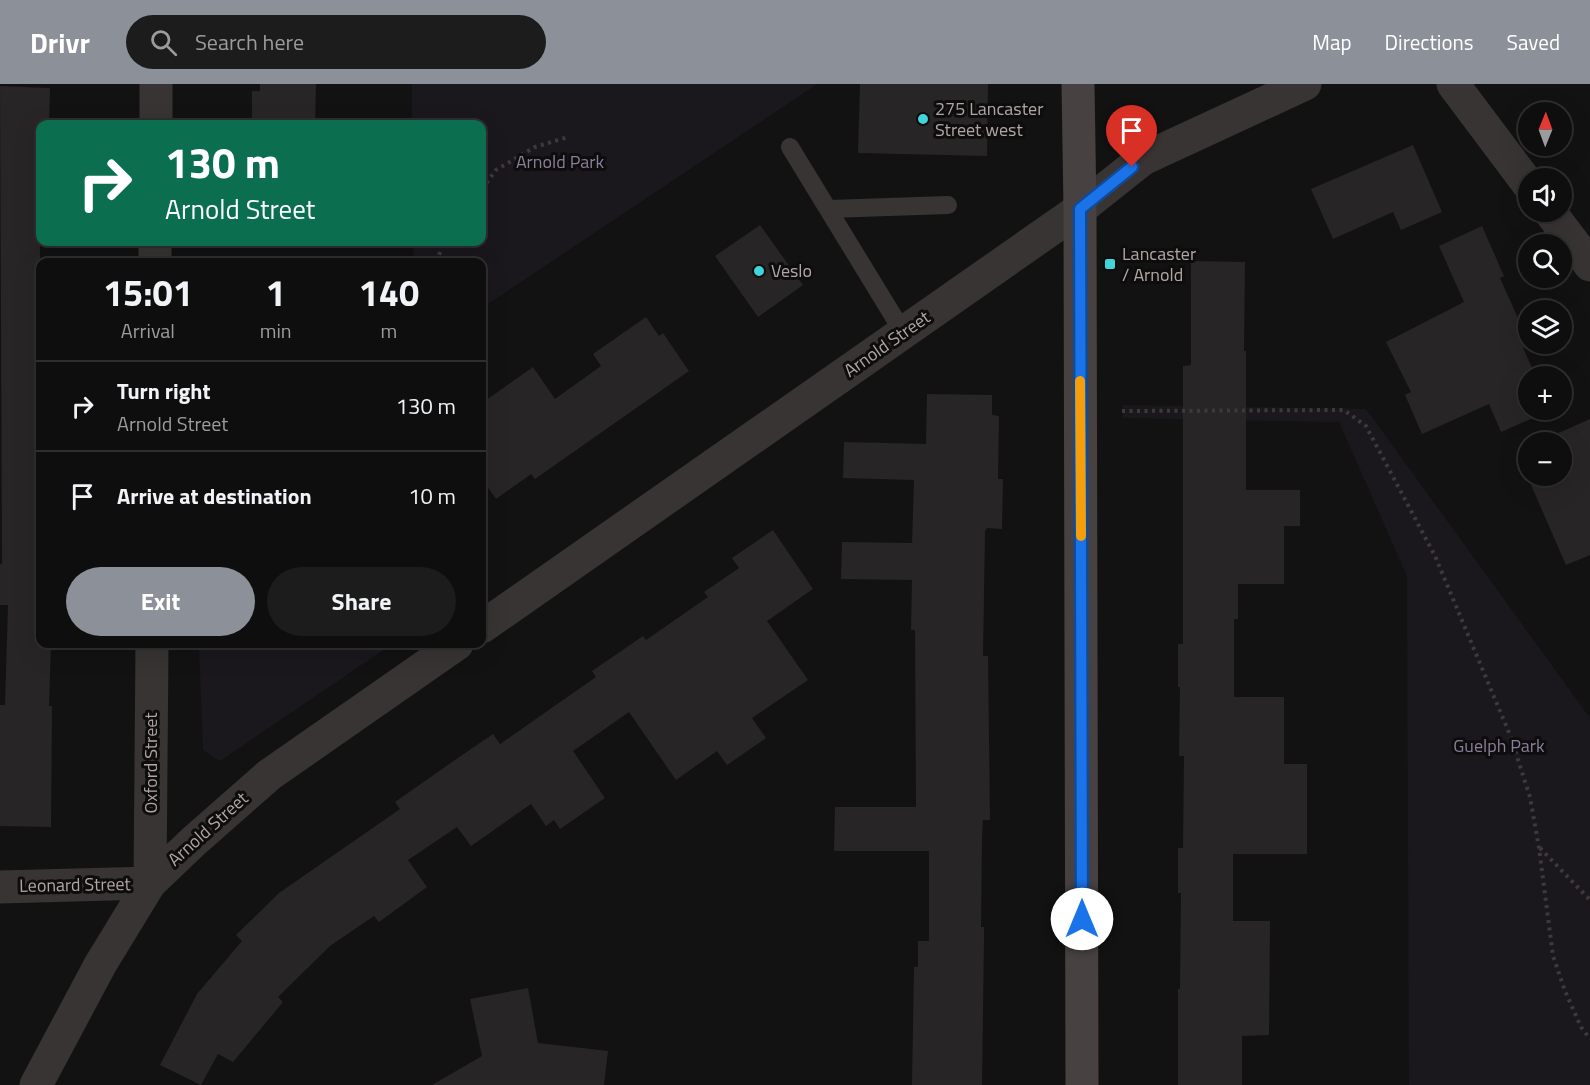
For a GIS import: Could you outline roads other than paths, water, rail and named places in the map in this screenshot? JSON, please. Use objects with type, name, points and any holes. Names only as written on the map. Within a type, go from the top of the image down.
[{"type":"main road","points":[[1078,84],[1083,1085]]},
{"type":"street","points":[[156,84],[156,120]]},
{"type":"street","name":"Arnold Street","points":[[486,624],[1080,209],[1143,159],[1305,84]]},
{"type":"street","points":[[1453,84],[1518,171]]},
{"type":"street","points":[[1558,222],[1590,265]]},
{"type":"street","name":"Oxford Street","points":[[150,883],[152,648]]},
{"type":"street","name":"Arnold Street","points":[[36,1085],[100,965],[150,883],[269,775],[451,648]]},
{"type":"street","name":"Leonard Street","points":[[0,886],[150,883]]},
{"type":"lane","points":[[790,147],[830,209],[903,332]]},
{"type":"lane","points":[[830,209],[948,205]]},
{"type":"place","name":"275 Lancaster Street west","points":[[923,119]]},
{"type":"place","name":"Lancaster / Arnold","points":[[1110,264]]},
{"type":"place","name":"Veslo","points":[[759,271]]},
{"type":"park label","name":"Arnold Park","points":[[560,162]]},
{"type":"park label","name":"Guelph Park","points":[[1499,746]]}]
